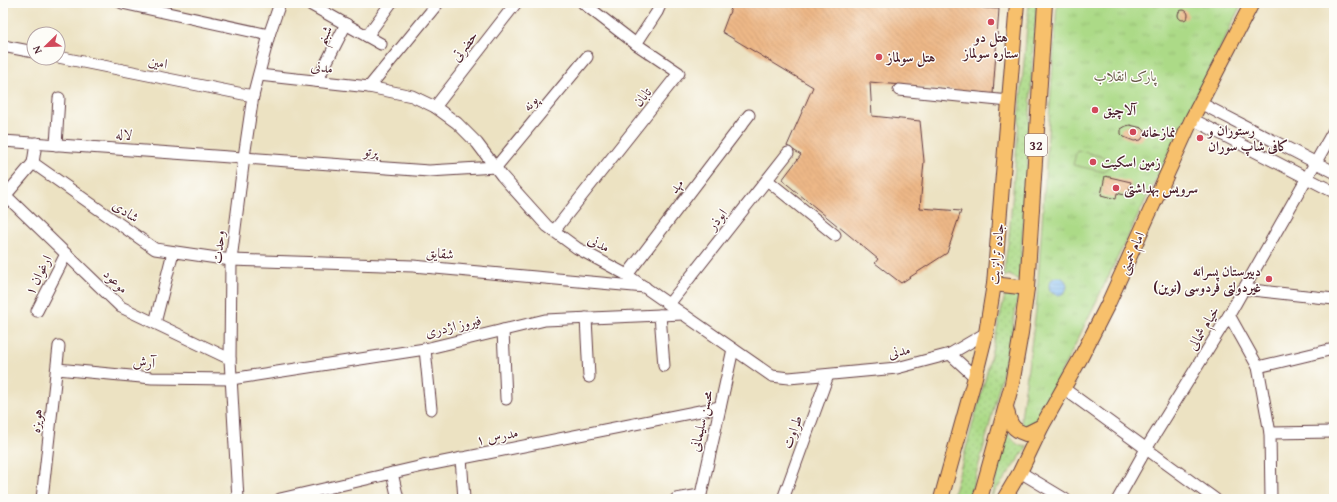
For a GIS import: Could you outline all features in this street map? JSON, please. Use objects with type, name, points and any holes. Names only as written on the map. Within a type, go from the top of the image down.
[{"type":"main road","name":"جاده ترانزیت","points":[[941,499],[986,333],[994,284],[1017,3]]},
{"type":"main road","name":"32","points":[[980,499],[1012,384],[1022,332],[1027,288],[1045,3]]},
{"type":"main road","name":"امام خمینی","points":[[1004,499],[1020,472],[1042,426],[1108,304],[1192,119],[1252,3]]},
{"type":"main road","points":[[994,284],[1027,288]]},
{"type":"main road","points":[[1006,407],[1011,425],[1018,431],[1026,434],[1042,426]]},
{"type":"street","points":[[122,3],[269,35]]},
{"type":"street","name":"وحدت","points":[[238,499],[230,379],[231,260],[253,96],[269,35],[280,3]]},
{"type":"street","points":[[308,3],[381,44]]},
{"type":"street","points":[[367,36],[391,3]]},
{"type":"street","points":[[369,87],[438,3]]},
{"type":"street","name":"حضرتی","points":[[435,107],[516,3]]},
{"type":"street","name":"تابان","points":[[554,232],[679,74],[636,44],[583,3]]},
{"type":"street","points":[[636,44],[657,12],[661,3]]},
{"type":"street","name":"شبنم","points":[[317,81],[346,24]]},
{"type":"street","points":[[3,46],[26,50]]},
{"type":"street","name":"پونه","points":[[496,167],[587,57]]},
{"type":"street","name":"امین","points":[[66,59],[253,96]]},
{"type":"street","name":"مدنی","points":[[259,75],[369,87],[412,96],[435,107],[457,123],[477,143],[547,226],[554,232],[577,248],[627,275],[772,376],[789,378],[898,368],[950,354],[986,333]]},
{"type":"street","points":[[899,90],[1009,101]]},
{"type":"street","points":[[56,145],[59,98]]},
{"type":"street","points":[[1200,103],[1334,172]]},
{"type":"street","name":"مهد","points":[[627,275],[749,115]]},
{"type":"street","points":[[1192,119],[1334,192]]},
{"type":"street","name":"خیام شمالی","points":[[1118,499],[1146,449],[1229,315],[1334,130]]},
{"type":"street","name":"لاله","points":[[3,141],[244,157]]},
{"type":"street","points":[[4,194],[33,163],[36,144]]},
{"type":"street","name":"ابوذر","points":[[669,304],[788,153]]},
{"type":"street","name":"پرتو","points":[[244,157],[429,171],[496,167]]},
{"type":"street","name":"شادی","points":[[33,163],[155,250],[231,260]]},
{"type":"street","points":[[767,180],[835,235]]},
{"type":"street","name":"موعود","points":[[4,194],[121,307],[230,358]]},
{"type":"street","points":[[155,323],[173,252]]},
{"type":"street","name":"ارغوان ۱","points":[[37,311],[66,254]]},
{"type":"street","name":"شقایق","points":[[231,260],[413,266],[645,287]]},
{"type":"street","points":[[1243,290],[1334,299]]},
{"type":"street","name":"فیروز اژدری","points":[[230,379],[425,349],[545,320],[683,314]]},
{"type":"street","points":[[660,315],[664,366]]},
{"type":"street","points":[[1229,315],[1258,367],[1270,433],[1271,499]]},
{"type":"street","points":[[586,318],[589,377]]},
{"type":"street","points":[[503,330],[506,399]]},
{"type":"street","name":"هویزه","points":[[42,499],[59,346]]},
{"type":"street","points":[[425,349],[431,408]]},
{"type":"street","name":"محسن سلیمانی","points":[[700,497],[733,349]]},
{"type":"street","points":[[1258,367],[1329,350]]},
{"type":"street","points":[[950,354],[975,377]]},
{"type":"street","name":"آرش","points":[[57,369],[152,378],[230,379]]},
{"type":"street","name":"طراوت","points":[[783,499],[828,375]]},
{"type":"street","points":[[1063,388],[1215,499]]},
{"type":"street","name":"مدرس ۱","points":[[280,499],[310,496],[392,473],[461,458],[720,407]]},
{"type":"street","points":[[1270,433],[1334,432]]},
{"type":"street","points":[[461,458],[464,499]]},
{"type":"street","points":[[1020,472],[1065,499]]},
{"type":"street","points":[[392,473],[398,499]]},
{"type":"street","points":[[676,499],[700,497]]},
{"type":"green space","points":[[1029,3],[1037,3],[1033,49],[1027,177],[1019,280],[1009,275],[1003,277],[1009,236]]},
{"type":"green space","name":"پارک انقلاب","points":[[1057,3],[1242,3],[1072,351],[1035,421],[1033,424],[1026,427],[1022,424],[1021,418],[1036,310]]},
{"type":"green space","name":"زمین اسکیت","points":[[1077,150],[1114,160],[1104,172],[1073,165]]},
{"type":"green space","points":[[1006,291],[1018,292],[1018,298],[1008,349],[990,424],[969,499],[952,499],[986,376]]},
{"type":"green space","points":[[1007,431],[1018,445],[1024,447],[1028,446],[991,497]]},
{"type":"water","points":[[1058,277],[1064,280],[1067,286],[1064,292],[1058,295],[1052,292],[1049,286],[1052,280]]},
{"type":"building","points":[[733,3],[974,3],[983,8],[999,9],[993,94],[870,82],[872,116],[920,121],[924,161],[920,208],[961,211],[947,253],[901,283],[875,263],[878,259],[782,180],[801,155],[787,146],[813,87],[722,32]]},
{"type":"building","points":[[1183,10],[1188,15],[1183,20],[1178,15]]},
{"type":"building","name":"نمازخانه","points":[[1130,125],[1142,128],[1145,131],[1145,134],[1141,140],[1134,141],[1124,137],[1121,134],[1121,129]]},
{"type":"building","name":"سرویس بهداشتی","points":[[1105,176],[1131,182],[1128,196],[1117,193],[1116,199],[1101,195]]},
{"type":"place","name":"هتل دو ستاره سولماز","points":[[991,22]]},
{"type":"place","name":"هتل سولماز","points":[[879,57]]},
{"type":"place","name":"آلاچیق","points":[[1095,110]]},
{"type":"place","name":"نمازخانه","points":[[1133,132]]},
{"type":"place","name":"رستوران و کافی شاپ سوران","points":[[1200,138]]},
{"type":"place","name":"زمین اسکیت","points":[[1093,162]]},
{"type":"place","name":"سرویس بهداشتی","points":[[1116,188]]},
{"type":"place","name":"دبیرستان پسرانه غیردولتی فردوسی (نوین)","points":[[1269,279]]}]
